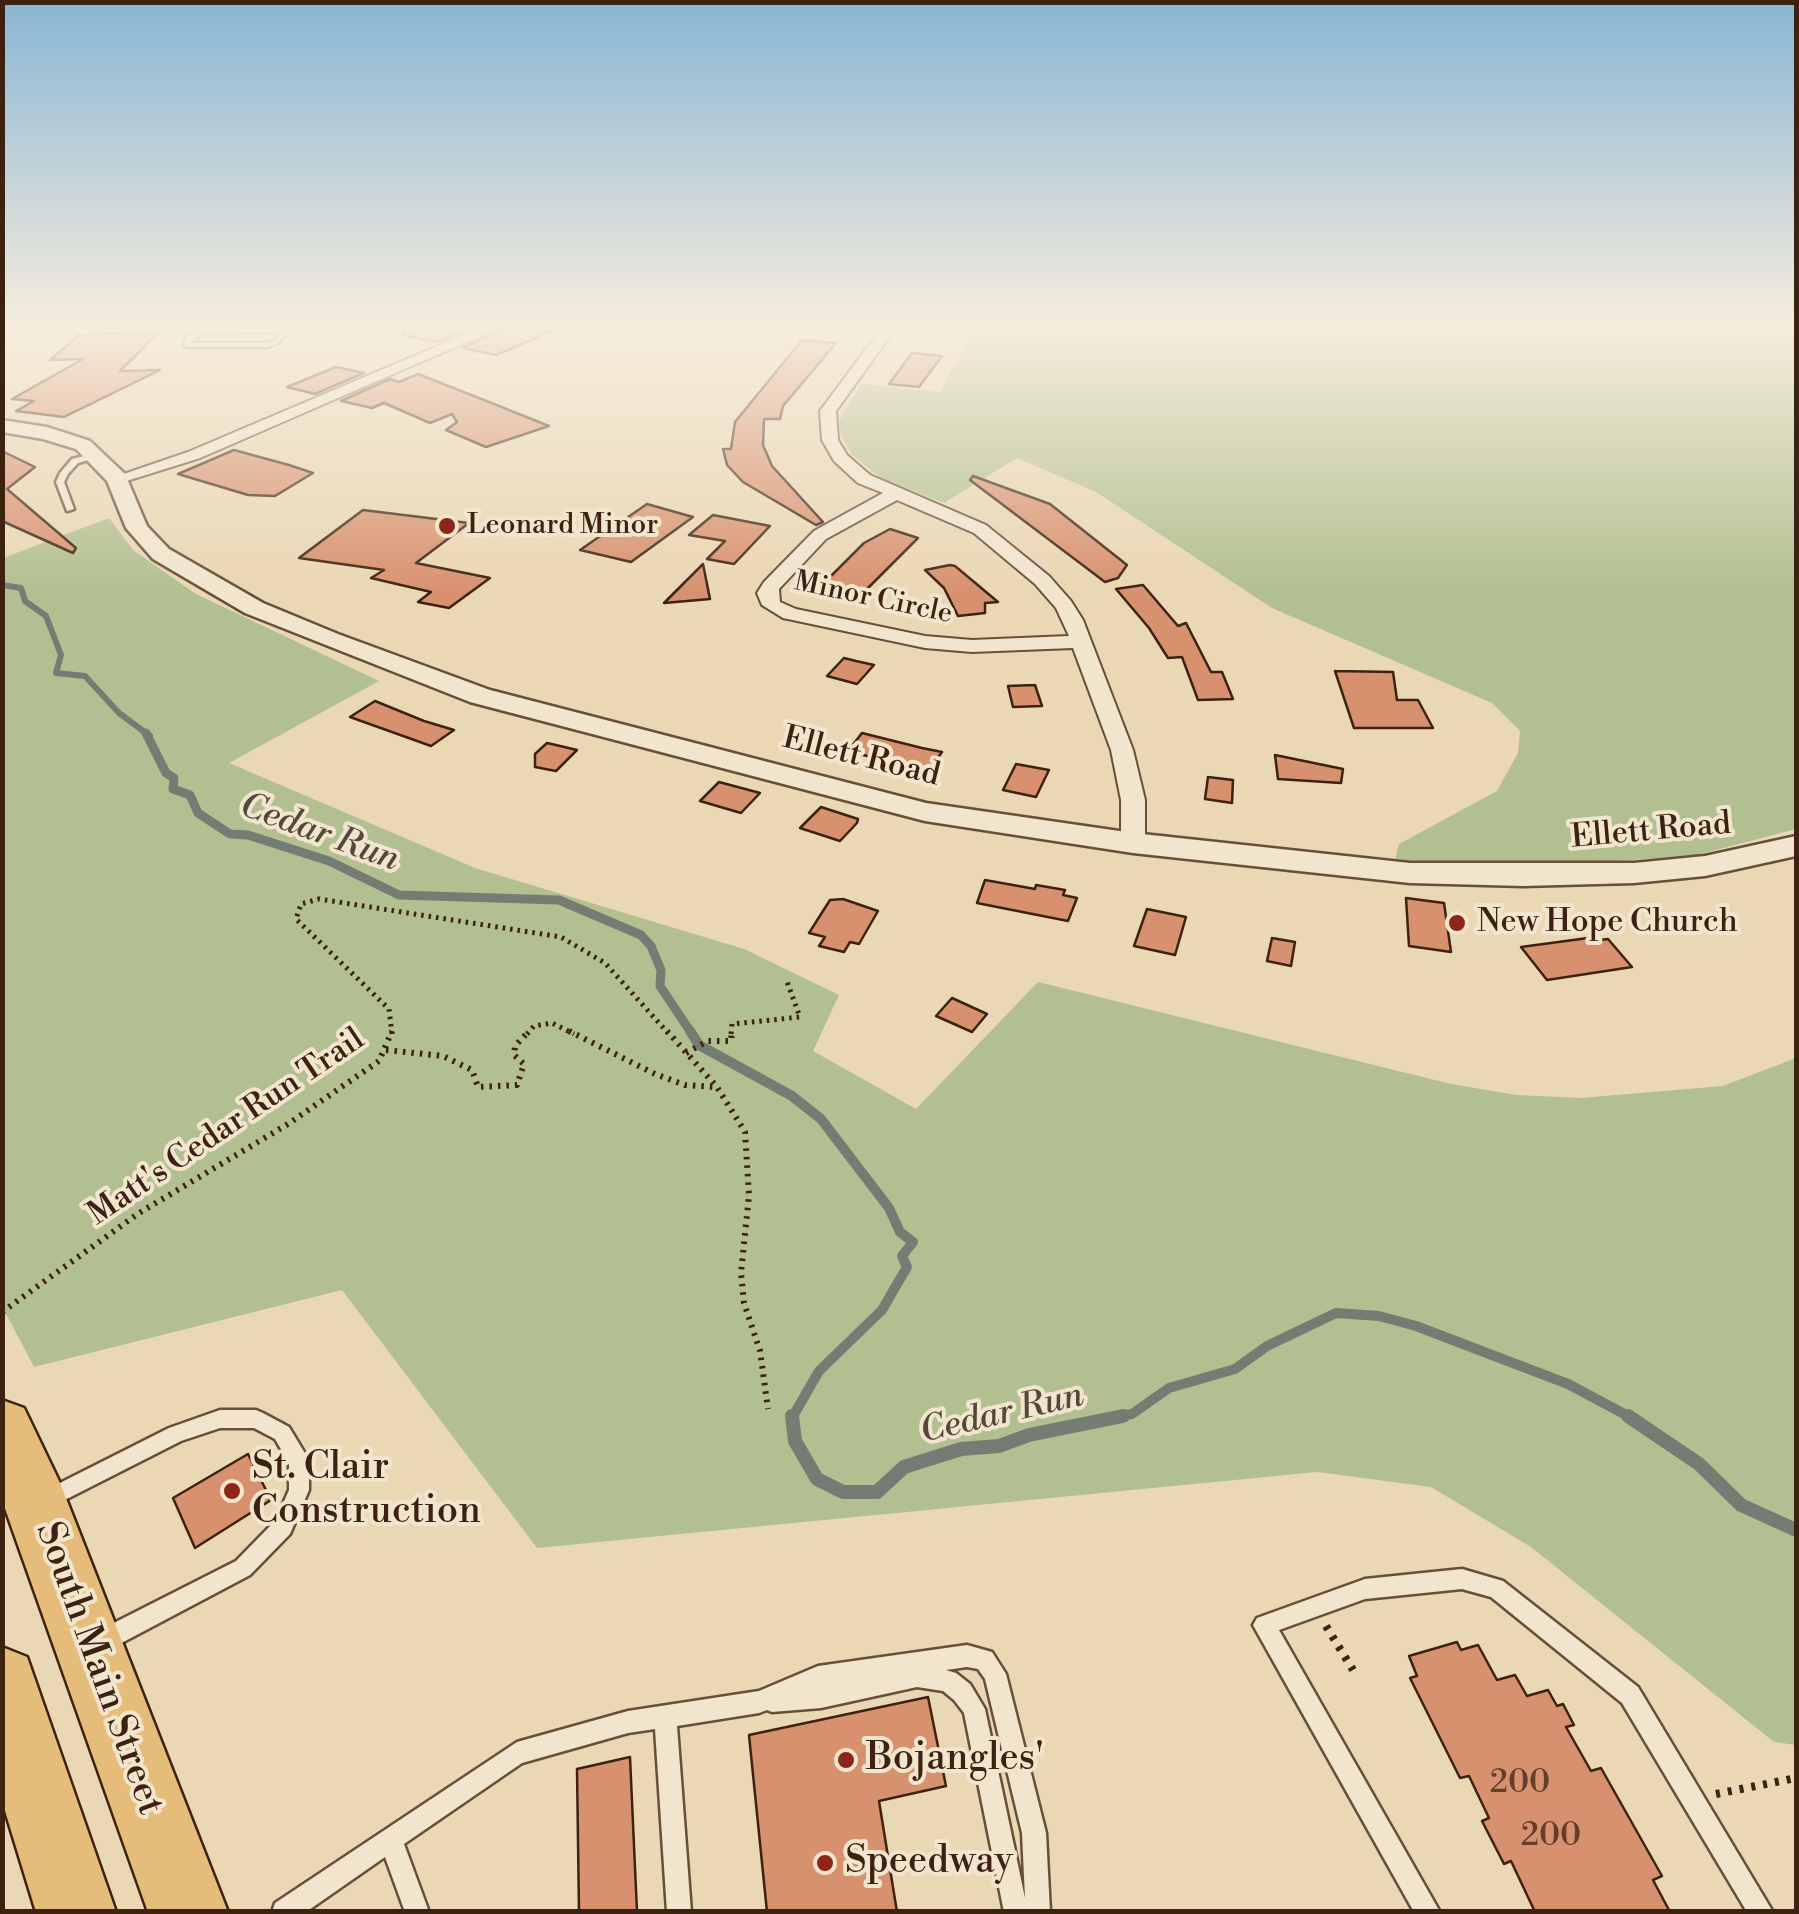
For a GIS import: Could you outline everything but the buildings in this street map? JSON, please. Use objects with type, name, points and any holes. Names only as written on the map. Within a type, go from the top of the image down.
[{"type":"main road","name":"South Main Street","points":[[2,1428],[37,1505],[188,1912]]},
{"type":"main road","points":[[2,1682],[76,1912]]},
{"type":"street","points":[[2,426],[55,434],[107,467],[194,455],[290,414]]},
{"type":"street","points":[[829,414],[826,421],[830,440],[840,458],[864,478],[980,529],[1058,598],[1082,642],[1130,778],[1133,844]]},
{"type":"street","name":"Ellett Road","points":[[107,467],[137,528],[178,567],[254,608],[411,674],[480,696],[925,812],[1133,844],[1379,870],[1523,876],[1704,866],[1796,846]]},
{"type":"street","name":"Minor Circle","points":[[894,494],[820,535],[771,586],[768,593],[772,605],[790,614],[925,642],[972,646],[1082,642]]},
{"type":"lane","points":[[70,509],[60,482],[64,473],[75,462],[107,467]]},
{"type":"lane","points":[[37,1505],[176,1434],[220,1419],[256,1419],[282,1432],[299,1461],[299,1490],[283,1526],[242,1568],[91,1646]]},
{"type":"lane","points":[[1428,1912],[1264,1625],[1366,1588],[1462,1578],[1496,1588],[1630,1695],[1761,1912]]},
{"type":"lane","points":[[759,1702],[818,1677],[968,1656],[984,1660],[995,1674],[1034,1833],[1038,1912]]},
{"type":"lane","points":[[284,1912],[517,1753],[628,1722],[821,1696],[917,1676],[948,1681],[974,1709],[1016,1912]]},
{"type":"lane","points":[[665,1716],[679,1912]]},
{"type":"lane","points":[[391,1840],[417,1912]]},
{"type":"path","points":[[386,1050],[392,1034],[389,1009],[296,919],[300,904],[319,899],[561,937],[606,964],[689,1051],[745,1132],[750,1165],[749,1205],[740,1272],[744,1303],[760,1351],[768,1409]]},
{"type":"path","points":[[689,1051],[708,1041],[732,1040],[732,1024],[800,1017],[786,979]]},
{"type":"path","name":"Matt's Cedar Run Trail","points":[[2,1312],[139,1213],[368,1072],[386,1050],[443,1056],[472,1070],[478,1087],[517,1085],[524,1064],[514,1055],[515,1046],[534,1026],[552,1022],[684,1086],[717,1087]]},
{"type":"path","points":[[1314,1606],[1354,1670]]},
{"type":"path","points":[[1692,1798],[1796,1778]]},
{"type":"green space","points":[[843,414],[1796,414],[1796,829],[1697,855],[1595,863],[1432,864],[1395,860],[1399,844],[1497,791],[1518,753],[1520,731],[1492,703],[1272,608],[1096,492],[1017,458],[944,503],[881,478],[852,455],[841,436],[839,421]]},
{"type":"green space","points":[[109,518],[133,550],[196,594],[379,681],[229,763],[475,868],[744,949],[839,995],[813,1051],[916,1109],[1038,982],[1451,1084],[1516,1095],[1581,1098],[1723,1086],[1796,1058],[1796,1745],[1774,1742],[1531,1547],[1431,1487],[1317,1472],[537,1548],[342,1290],[34,1367],[3,1308],[3,558]]},
{"type":"waterway","name":"Cedar Run","points":[[2,585],[21,588],[25,601],[46,616],[61,655],[56,673],[85,676],[119,713],[146,733]]},
{"type":"waterway","name":"Cedar Run","points":[[146,733],[150,736]]},
{"type":"waterway","name":"Cedar Run","points":[[146,733],[166,773],[174,778],[173,789],[190,795],[198,813],[230,834],[248,835],[329,861],[399,895],[559,900],[641,935],[651,946],[661,970],[660,986],[690,1031]]},
{"type":"waterway","name":"Cedar Run","points":[[690,1031],[699,1045],[792,1096],[821,1119],[889,1208],[900,1232],[913,1242],[902,1256],[907,1267],[882,1310],[819,1371],[792,1418]]},
{"type":"waterway","name":"Cedar Run","points":[[1110,1418],[1132,1414],[1169,1388],[1235,1369],[1267,1346],[1336,1313],[1379,1316],[1416,1326],[1568,1384],[1632,1418]]},
{"type":"waterway","name":"Cedar Run","points":[[792,1418],[795,1441],[817,1479],[843,1492],[877,1492],[904,1467],[961,1449],[999,1446],[1029,1435],[1123,1416]]},
{"type":"waterway","name":"Cedar Run","points":[[1628,1416],[1699,1464],[1741,1505],[1796,1530]]},
{"type":"place","name":"Leonard Minor","points":[[447,526]]},
{"type":"place","name":"New Hope Church","points":[[1457,923]]},
{"type":"place","name":"St. Clair Construction","points":[[232,1491]]},
{"type":"place","name":"Bojangles'","points":[[846,1760]]},
{"type":"place","name":"Speedway","points":[[825,1863]]}]
